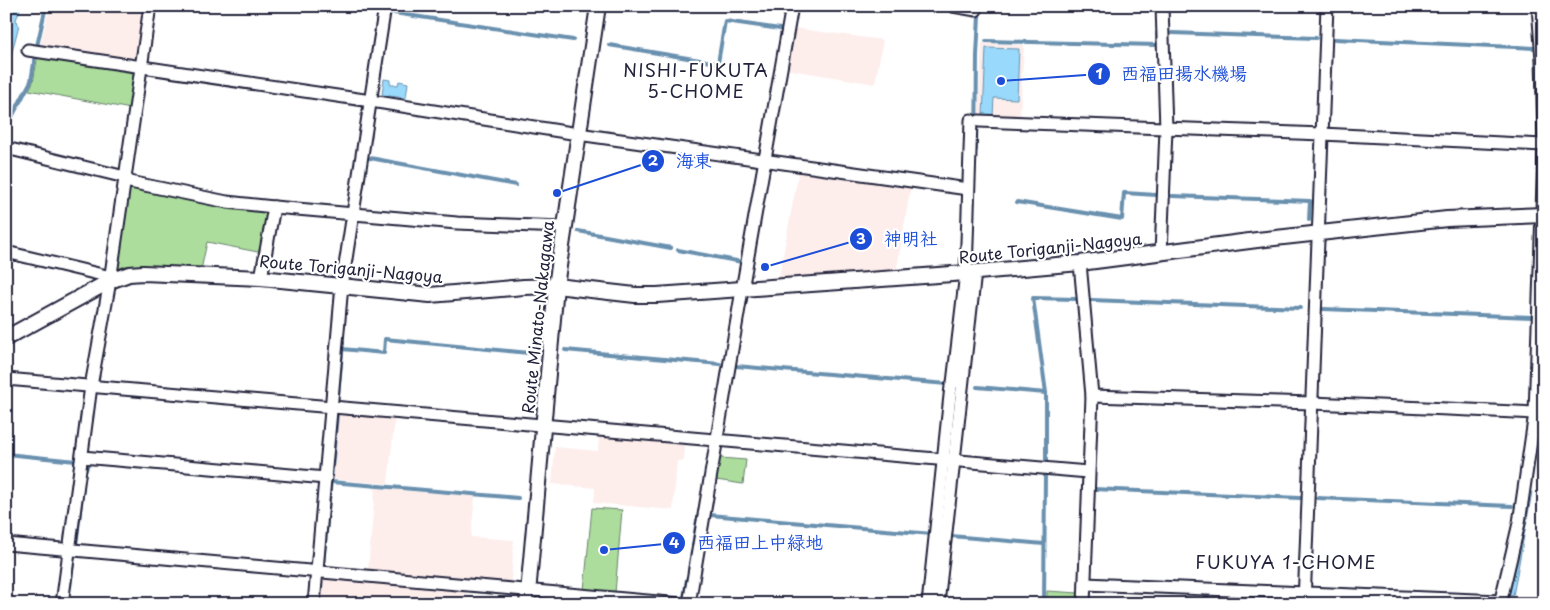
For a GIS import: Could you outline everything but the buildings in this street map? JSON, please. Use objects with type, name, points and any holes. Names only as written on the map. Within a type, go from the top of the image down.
[{"type":"main road","name":"Route Minato-Nakagawa","points":[[527,598],[556,286],[598,6]]},
{"type":"main road","name":"Route Toriganji-Nagoya","points":[[6,338],[111,279],[143,272],[261,278],[430,295],[556,286],[635,295],[666,295],[1080,263],[1258,240],[1446,219],[1543,215]]},
{"type":"street","points":[[62,604],[91,386],[111,279],[150,6]]},
{"type":"street","points":[[314,604],[342,285],[385,6]]},
{"type":"street","points":[[689,604],[792,6]]},
{"type":"street","points":[[953,6],[976,10]]},
{"type":"street","points":[[1161,254],[1166,129],[1162,6]]},
{"type":"street","points":[[1305,598],[1327,6]]},
{"type":"street","points":[[1538,6],[1542,60],[1544,137]]},
{"type":"street","points":[[28,50],[578,134],[968,189]]},
{"type":"street","points":[[928,604],[949,460],[970,273],[968,189],[975,121],[1322,134],[1544,145]]},
{"type":"street","points":[[6,148],[125,177],[130,182],[227,202],[457,223],[564,227]]},
{"type":"street","points":[[1085,584],[1305,598],[1501,602],[1519,523],[1535,413],[1544,153]]},
{"type":"street","points":[[261,278],[274,207]]},
{"type":"street","points":[[6,252],[111,279]]},
{"type":"street","points":[[1080,263],[1092,396],[1084,604]]},
{"type":"street","points":[[6,379],[1088,472]]},
{"type":"street","points":[[1092,396],[1535,413]]},
{"type":"street","points":[[82,457],[326,478]]},
{"type":"street","points":[[938,604],[949,460]]},
{"type":"street","points":[[6,544],[317,572],[527,598],[681,604]]},
{"type":"shaded area","points":[[50,6],[144,6],[136,57],[130,60],[40,46]]},
{"type":"shaded area","points":[[793,28],[883,40],[875,84],[785,69]]},
{"type":"shaded area","points":[[982,43],[1024,45],[1020,118],[978,117]]},
{"type":"shaded area","points":[[799,169],[911,185],[896,274],[778,283]]},
{"type":"shaded area","points":[[339,411],[395,416],[388,484],[333,479]]},
{"type":"shaded area","points":[[599,435],[685,442],[684,461],[677,461],[673,510],[594,503],[595,488],[552,484],[555,447],[598,451]]},
{"type":"shaded area","points":[[375,488],[475,496],[471,537],[514,540],[511,583],[368,571]]},
{"type":"shaded area","points":[[323,576],[467,589],[466,604],[320,604]]},
{"type":"green space","points":[[38,55],[133,70],[135,72],[131,109],[29,90],[33,82]]},
{"type":"green space","points":[[130,185],[270,212],[263,253],[207,242],[201,270],[117,274]]},
{"type":"green space","points":[[720,458],[746,460],[743,484],[716,480]]},
{"type":"green space","points":[[592,508],[622,510],[615,593],[584,590]]},
{"type":"green space","points":[[1047,591],[1079,593],[1079,604],[1047,604]]},
{"type":"water","points":[[6,6],[21,6],[16,20],[19,25],[6,75]]},
{"type":"water","points":[[986,48],[1019,49],[1017,99],[994,98],[993,116],[983,116]]},
{"type":"water","points":[[384,79],[390,80],[390,84],[398,85],[399,81],[408,83],[406,98],[382,95]]},
{"type":"water","points":[[1529,492],[1532,492],[1513,596],[1509,595],[1525,525]]},
{"type":"waterway","points":[[37,46],[46,6]]},
{"type":"waterway","points":[[353,6],[378,10]]},
{"type":"waterway","points":[[976,150],[977,56],[979,15],[982,6]]},
{"type":"waterway","points":[[394,13],[573,40]]},
{"type":"waterway","points":[[609,45],[718,63],[725,21],[780,29]]},
{"type":"waterway","points":[[986,41],[1157,45],[1157,33]]},
{"type":"waterway","points":[[1172,33],[1316,38]]},
{"type":"waterway","points":[[1335,39],[1535,48]]},
{"type":"waterway","points":[[6,128],[31,81],[35,57]]},
{"type":"waterway","points":[[370,158],[516,185]]},
{"type":"waterway","points":[[1017,202],[1122,219],[1124,193],[1157,195]]},
{"type":"waterway","points":[[1172,196],[1310,201],[1309,220]]},
{"type":"waterway","points":[[578,231],[671,248]]},
{"type":"waterway","points":[[678,250],[742,262],[742,259]]},
{"type":"waterway","points":[[1046,462],[1046,393],[1033,298],[1076,299]]},
{"type":"waterway","points":[[1091,300],[1300,308]]},
{"type":"waterway","points":[[1323,309],[1533,317]]},
{"type":"waterway","points":[[342,349],[384,353],[385,339],[529,353]]},
{"type":"waterway","points":[[338,396],[343,342]]},
{"type":"waterway","points":[[565,350],[720,364]]},
{"type":"waterway","points":[[736,366],[947,384]]},
{"type":"waterway","points":[[977,387],[1046,393]]},
{"type":"waterway","points":[[323,565],[337,414]]},
{"type":"waterway","points":[[6,454],[76,461]]},
{"type":"waterway","points":[[86,470],[88,462]]},
{"type":"waterway","points":[[1044,604],[1045,474]]},
{"type":"waterway","points":[[331,482],[518,498]]},
{"type":"waterway","points":[[76,545],[83,488]]},
{"type":"waterway","points":[[1093,489],[1300,498]]},
{"type":"waterway","points":[[1317,498],[1512,506]]},
{"type":"waterway","points":[[710,515],[932,534]]},
{"type":"waterway","points":[[693,545],[697,520]]},
{"type":"waterway","points":[[951,536],[1044,544]]},
{"type":"waterway","points":[[689,570],[692,552]]},
{"type":"waterway","points":[[70,587],[74,556]]},
{"type":"waterway","points":[[684,598],[687,579]]},
{"type":"place","name":"西福田揚水機場","points":[[1001,81]]},
{"type":"place","name":"海東","points":[[557,193]]},
{"type":"place","name":"神明社","points":[[765,267]]},
{"type":"place","name":"西福田上中緑地","points":[[604,550]]},
{"type":"district","name":"NISHI-FUKUTA 5-CHOME","points":[[696,79]]},
{"type":"district","name":"FUKUYA 1-CHOME","points":[[1286,561]]}]
